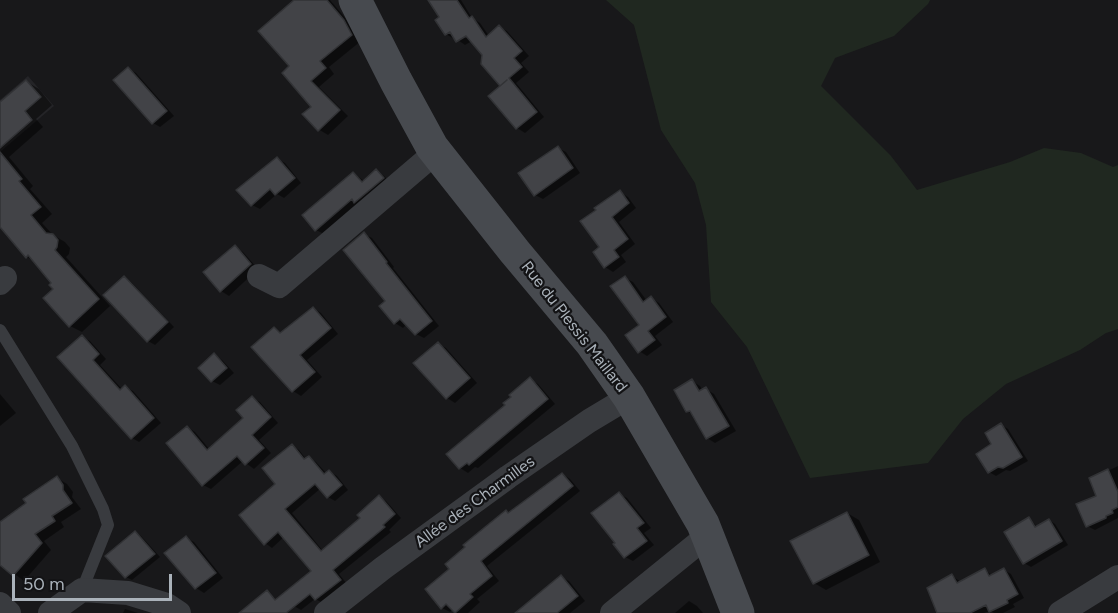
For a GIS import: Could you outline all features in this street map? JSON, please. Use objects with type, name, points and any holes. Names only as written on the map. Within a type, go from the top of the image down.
[{"type":"street","name":"Rue du Plessis Maillard","points":[[355,0],[396,81],[436,152],[592,344],[629,397],[702,524],[738,613]]},
{"type":"street","points":[[260,276],[279,286],[436,152]]},
{"type":"street","name":"Allée des Charmilles","points":[[326,613],[383,568],[508,477],[589,421],[629,397]]},
{"type":"street","points":[[612,613],[697,544],[709,540]]},
{"type":"street","points":[[1060,613],[1118,577]]},
{"type":"street","points":[[50,613],[82,590],[128,593],[167,605],[179,613]]},
{"type":"street","points":[[0,604],[9,613]]},
{"type":"lane","points":[[0,330],[72,446],[103,509],[108,525],[82,590]]},
{"type":"shaded area","points":[[606,0],[930,0],[894,36],[835,58],[821,86],[891,156],[917,190],[1010,162],[1044,148],[1081,153],[1113,167],[1118,165],[1118,329],[1106,333],[1080,350],[1006,384],[963,419],[928,463],[810,478],[747,347],[711,302],[706,225],[695,183],[661,130],[634,25]]},
{"type":"shaded area","points":[[28,76],[54,106],[0,152],[0,100]]},
{"type":"building","points":[[294,0],[327,0],[344,20],[352,35],[320,61],[326,68],[311,81],[340,110],[318,131],[302,114],[311,107],[282,73],[289,66],[258,31]]},
{"type":"building","points":[[428,0],[457,0],[469,18],[472,16],[486,37],[499,25],[522,51],[514,58],[522,67],[509,78],[537,112],[516,129],[488,96],[500,86],[481,64],[482,55],[466,36],[456,42],[450,32],[445,35],[435,20],[439,17]]},
{"type":"building","points":[[128,67],[167,111],[152,124],[113,80]]},
{"type":"building","points":[[26,80],[41,97],[25,111],[32,120],[0,148],[0,102]]},
{"type":"building","points":[[558,146],[573,168],[534,196],[518,173]]},
{"type":"building","points":[[0,152],[22,179],[19,181],[41,207],[31,215],[46,233],[53,234],[58,240],[55,250],[99,299],[69,327],[43,298],[53,289],[49,285],[51,283],[28,255],[26,258],[0,227]]},
{"type":"building","points":[[277,157],[295,178],[275,195],[270,189],[251,206],[236,190]]},
{"type":"building","points":[[376,169],[384,178],[354,203],[352,199],[315,231],[302,215],[353,172],[362,182]]},
{"type":"building","points":[[620,190],[629,203],[612,217],[628,239],[614,250],[619,257],[604,268],[593,252],[599,247],[580,221]]},
{"type":"building","points":[[364,232],[432,321],[415,335],[400,319],[394,324],[379,306],[385,301],[343,250]]},
{"type":"building","points":[[235,245],[251,264],[220,292],[203,272]]},
{"type":"building","points":[[124,276],[168,322],[147,342],[103,295]]},
{"type":"building","points":[[625,276],[643,302],[651,296],[666,317],[648,331],[655,340],[638,353],[625,335],[639,325],[610,286]]},
{"type":"building","points":[[313,307],[331,328],[300,355],[315,372],[292,392],[251,347],[274,327],[280,333]]},
{"type":"building","points":[[82,335],[99,354],[93,360],[120,390],[125,385],[154,418],[131,439],[57,357]]},
{"type":"building","points":[[438,342],[470,378],[446,399],[413,363]]},
{"type":"building","points":[[214,353],[227,368],[211,382],[198,368]]},
{"type":"building","points":[[530,377],[548,399],[469,465],[467,463],[459,469],[446,454],[505,405],[503,403],[511,397],[509,395]]},
{"type":"building","points":[[692,379],[699,391],[706,387],[729,426],[706,439],[690,411],[686,412],[674,390]]},
{"type":"building","points":[[252,396],[271,417],[252,435],[264,448],[245,465],[237,456],[202,486],[166,443],[187,426],[207,450],[243,418],[236,410]]},
{"type":"building","points":[[1001,423],[1022,457],[1003,468],[998,467],[988,473],[976,454],[991,444],[985,433]]},
{"type":"building","points":[[292,444],[304,459],[309,456],[324,474],[329,470],[342,485],[327,498],[315,484],[285,509],[321,551],[360,518],[357,515],[379,495],[395,514],[383,525],[385,527],[333,570],[341,580],[315,600],[310,594],[286,613],[239,613],[267,590],[275,600],[311,571],[278,532],[264,545],[239,515],[275,484],[262,468]]},
{"type":"building","points":[[1108,469],[1118,492],[1118,507],[1112,510],[1113,513],[1106,518],[1086,527],[1076,504],[1096,496],[1089,478]]},
{"type":"building","points":[[562,473],[573,486],[481,561],[492,576],[470,594],[473,597],[455,613],[446,604],[441,609],[425,589],[449,569],[445,564],[465,547],[463,545],[506,510],[508,513]]},
{"type":"building","points":[[57,476],[72,503],[52,516],[55,521],[35,534],[42,543],[13,576],[0,565],[0,522],[26,503],[23,499]]},
{"type":"building","points":[[619,492],[644,523],[637,528],[647,541],[624,558],[591,513]]},
{"type":"building","points":[[847,512],[869,555],[813,584],[790,541]]},
{"type":"building","points":[[1029,517],[1035,527],[1049,519],[1062,541],[1023,564],[1004,532]]},
{"type":"building","points":[[135,531],[155,554],[125,578],[105,556]]},
{"type":"building","points":[[186,536],[216,573],[195,589],[164,553]]},
{"type":"building","points":[[985,568],[989,576],[1004,568],[1018,594],[1007,600],[1008,603],[989,612],[986,605],[970,613],[937,613],[927,588],[952,574],[957,583]]},
{"type":"building","points":[[561,575],[578,596],[557,613],[515,613]]}]
